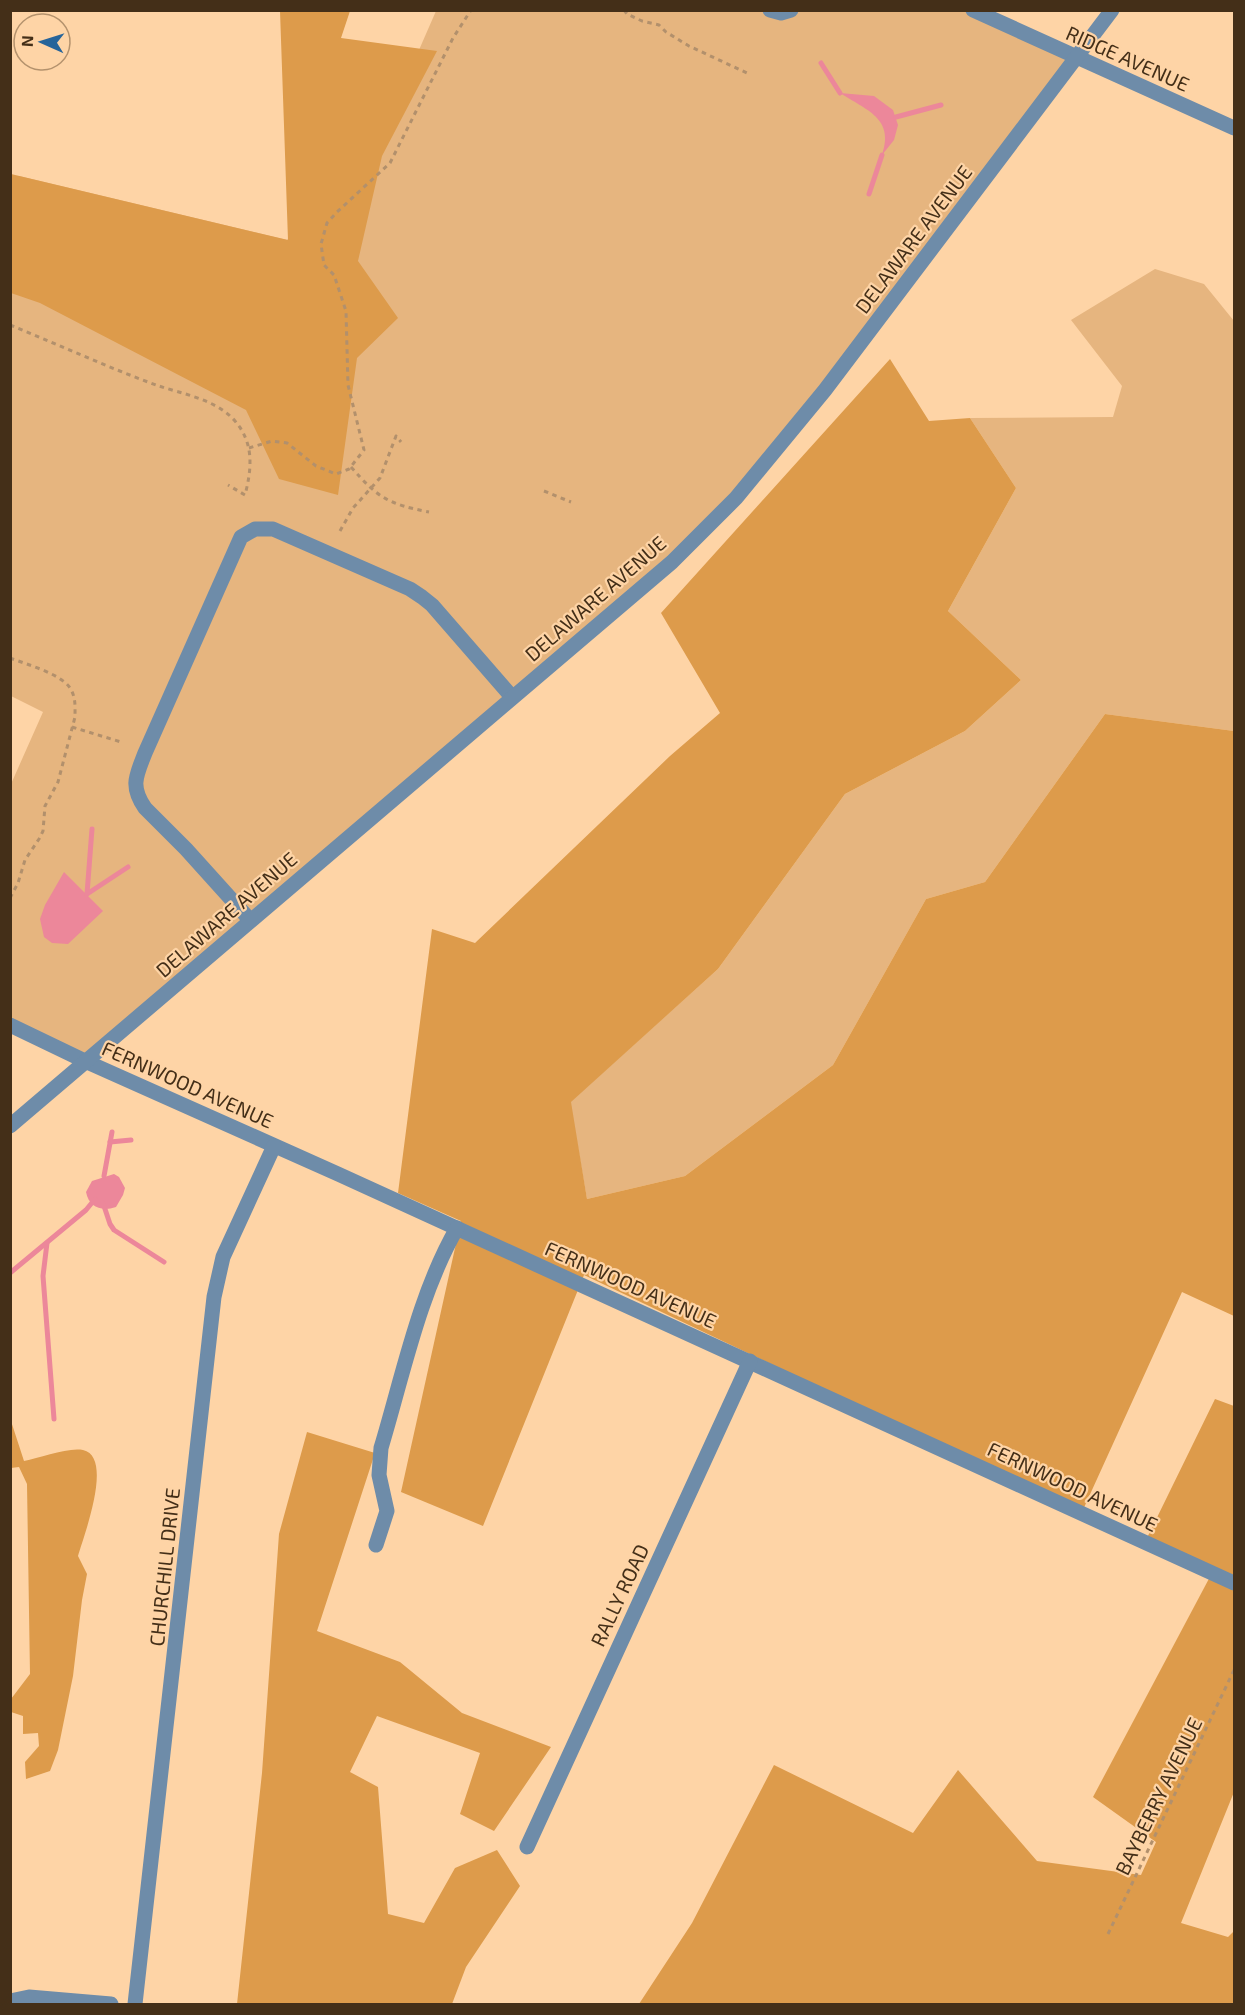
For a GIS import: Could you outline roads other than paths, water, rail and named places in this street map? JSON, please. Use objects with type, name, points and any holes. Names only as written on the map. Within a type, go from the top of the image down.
[{"type":"street","points":[[771,10],[781,13],[791,10]]},
{"type":"street","name":"RIDGE AVENUE","points":[[973,10],[1234,128]]},
{"type":"street","name":"DELAWARE AVENUE","points":[[10,1126],[672,562],[756,476],[825,390],[1112,10]]},
{"type":"street","points":[[250,920],[186,849],[145,808],[135,783],[135,776],[145,753],[242,537],[255,529],[273,529],[410,589],[432,604],[512,697]]},
{"type":"street","name":"FERNWOOD AVENUE","points":[[10,1025],[1234,1583]]},
{"type":"street","name":"CHURCHILL DRIVE","points":[[135,2004],[214,1296],[223,1257],[274,1146]]},
{"type":"street","points":[[376,1545],[387,1511],[380,1475],[381,1448],[428,1288],[457,1228]]},
{"type":"street","name":"RALLY ROAD","points":[[527,1847],[750,1361]]},
{"type":"street","points":[[10,2001],[29,1997],[111,2004]]},
{"type":"waterway","points":[[821,63],[840,93]]},
{"type":"waterway","points":[[896,117],[941,105]]},
{"type":"waterway","points":[[869,194],[882,155]]},
{"type":"waterway","points":[[87,894],[92,829]]},
{"type":"waterway","points":[[87,894],[128,867]]},
{"type":"waterway","points":[[104,1176],[112,1132]]},
{"type":"waterway","points":[[110,1142],[131,1140]]},
{"type":"waterway","points":[[10,1273],[86,1210],[95,1199]]},
{"type":"waterway","points":[[103,1203],[114,1230],[164,1262]]},
{"type":"waterway","points":[[47,1243],[43,1276],[54,1419]]}]
